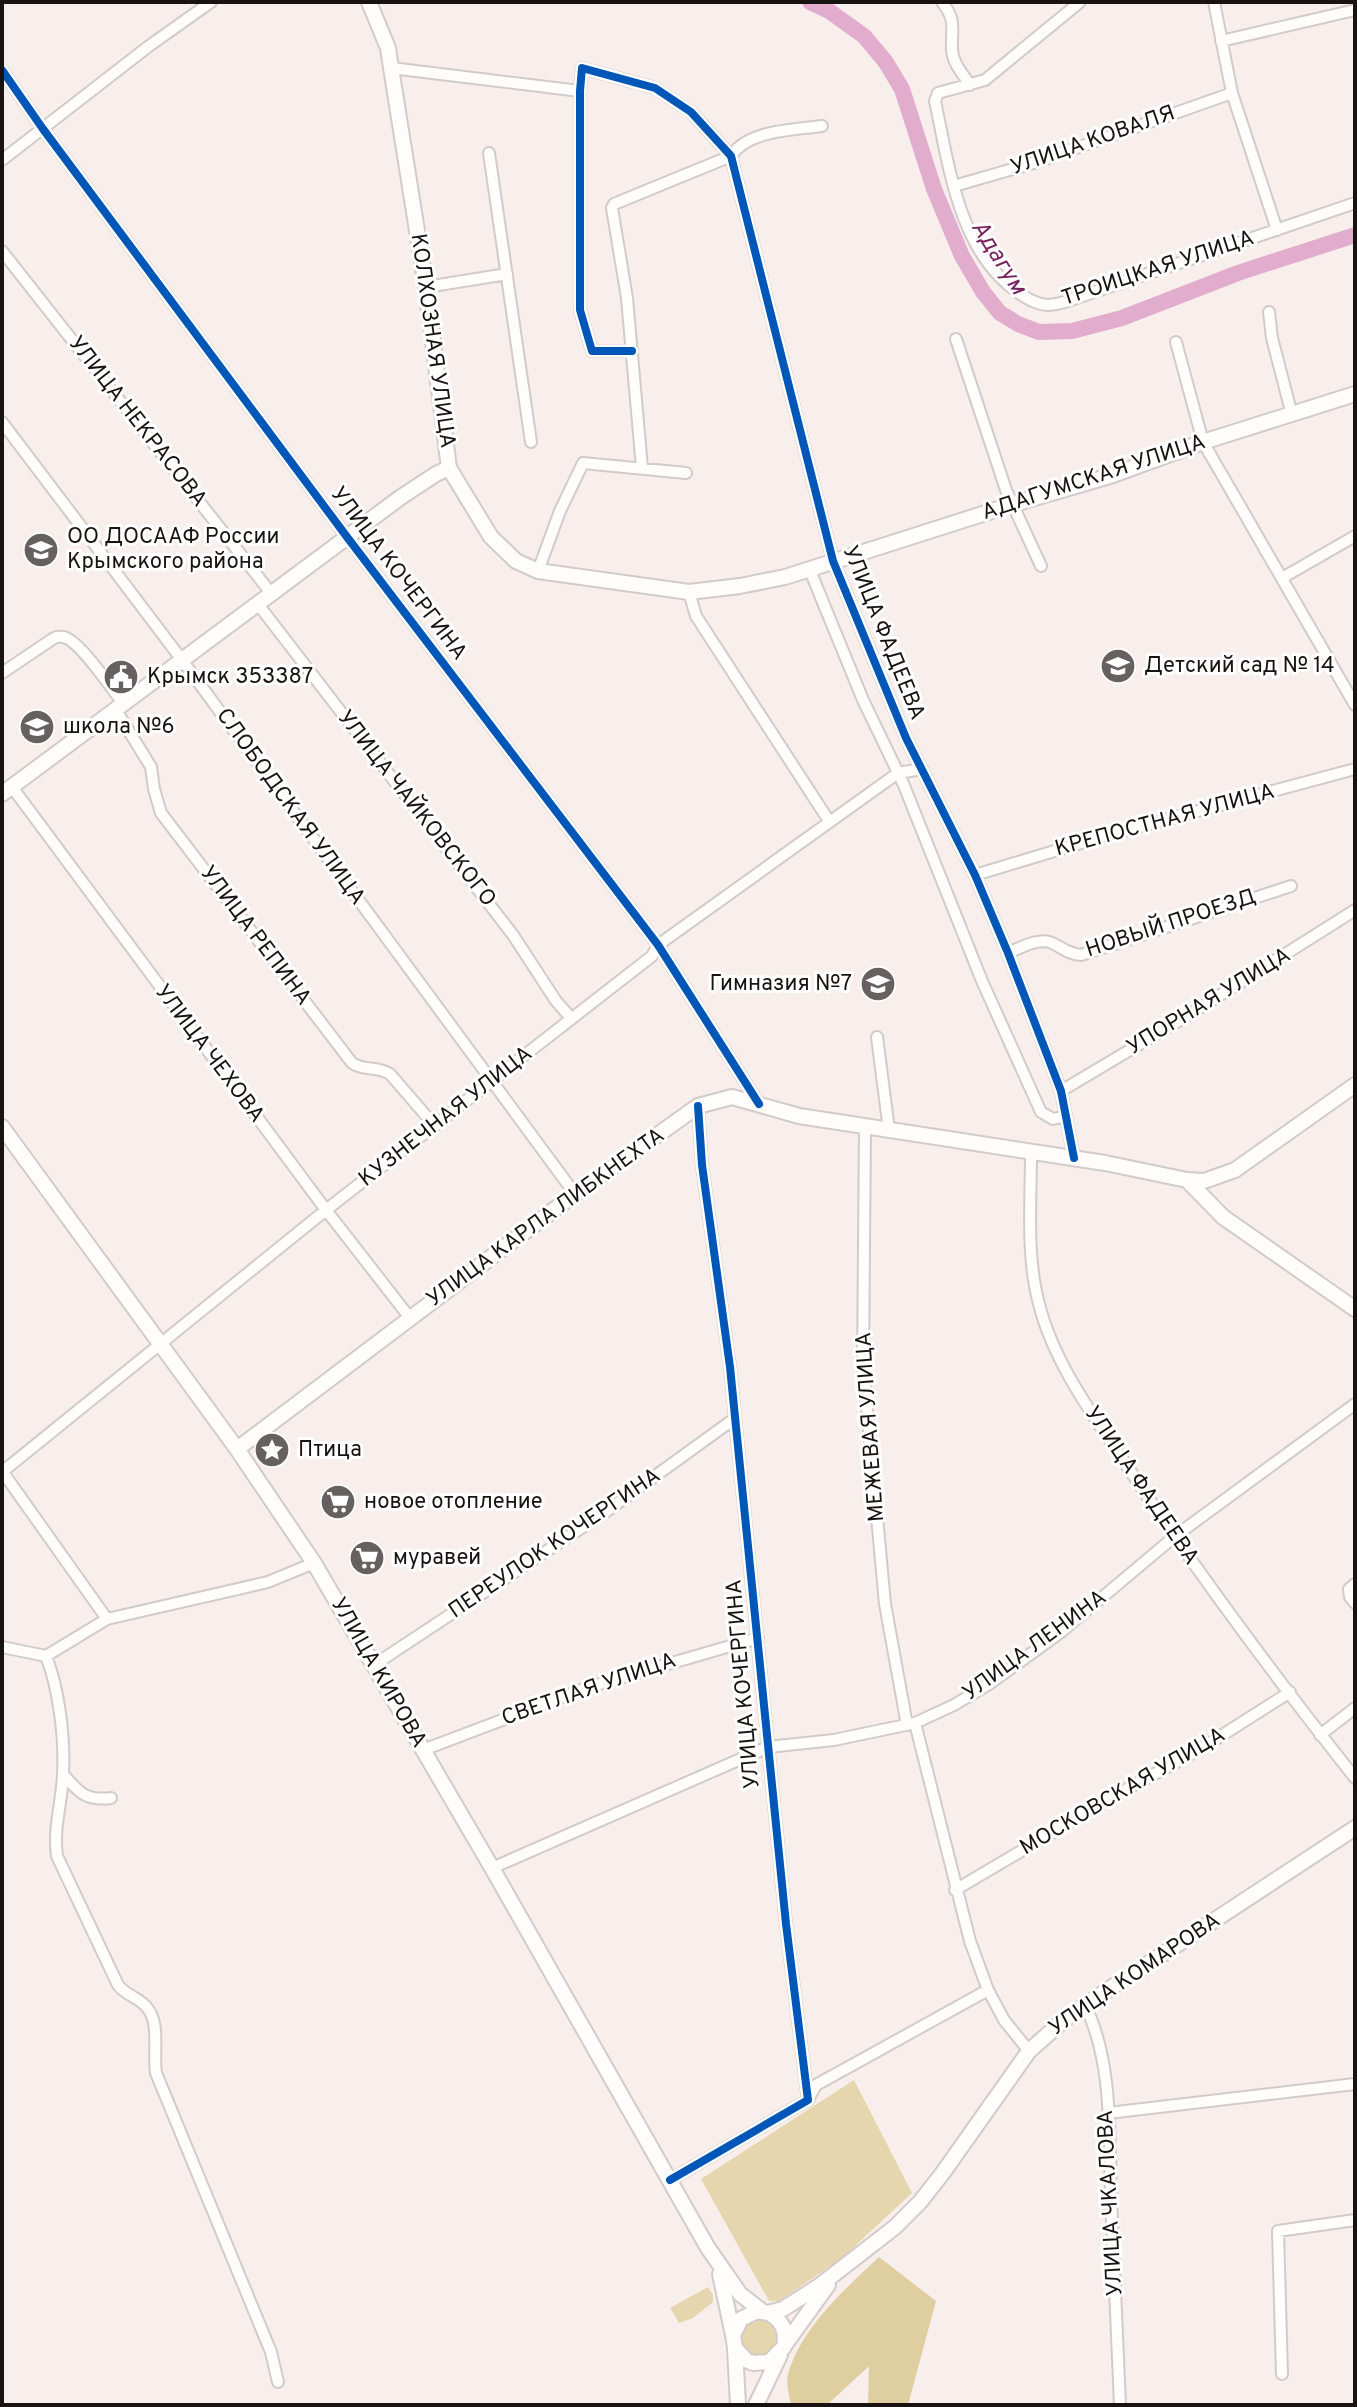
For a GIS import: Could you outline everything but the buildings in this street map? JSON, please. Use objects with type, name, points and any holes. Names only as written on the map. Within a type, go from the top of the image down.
[{"type":"main road","name":"КОЛХОЗНАЯ УЛИЦА","points":[[369,2],[388,48],[426,287],[449,468],[491,537],[516,561],[538,571],[689,592],[785,577],[833,561]]},
{"type":"main road","name":"АДАГУМСКАЯ УЛИЦА","points":[[833,561],[1113,475],[1203,442],[1355,394]]},
{"type":"main road","points":[[7,790],[401,497],[449,468]]},
{"type":"main road","name":"УЛИЦА КАРЛА ЛИБКНЕХТА","points":[[237,1449],[575,1194],[698,1106],[732,1097],[799,1116],[1074,1158],[1187,1180],[1214,1179],[1235,1170],[1355,1085]]},
{"type":"main road","name":"УЛИЦА КИРОВА","points":[[2,1127],[237,1449],[314,1563],[708,2248]]},
{"type":"main road","points":[[1187,1180],[1223,1217],[1355,1309]]},
{"type":"main road","name":"УЛИЦА КОМАРОВА","points":[[851,2262],[895,2227],[920,2202],[1029,2051],[1064,2020],[1355,1828]]},
{"type":"main road","points":[[708,2248],[740,2294],[765,2312],[780,2322],[784,2329],[783,2350],[769,2362],[753,2363],[746,2360],[734,2341],[741,2319],[747,2314],[765,2312],[783,2309],[851,2262]]},
{"type":"main road","points":[[708,2248],[723,2284],[734,2341],[738,2405]]},
{"type":"main road","points":[[756,2405],[783,2350],[823,2291],[851,2262]]},
{"type":"street","points":[[2,160],[211,2]]},
{"type":"street","points":[[942,2],[952,14],[952,50],[956,65],[970,85]]},
{"type":"street","name":"ТРОИЦКАЯ УЛИЦА","points":[[1079,2],[985,80],[938,93],[935,101],[954,186],[969,230],[986,260],[1006,284],[1030,301],[1046,305],[1065,302],[1355,203]]},
{"type":"street","points":[[1214,2],[1232,93],[1277,230]]},
{"type":"street","points":[[1221,41],[1355,10]]},
{"type":"street","points":[[391,68],[580,91],[580,310],[592,351],[632,351]]},
{"type":"street","name":"УЛИЦА ФАДЕЕВА","points":[[580,91],[582,68],[655,88],[691,112],[731,156],[833,561],[901,728],[975,875],[1008,953],[1061,1091],[1074,1158]]},
{"type":"street","name":"УЛИЦА КОЧЕРГИНА","points":[[2,70],[347,537],[658,945],[759,1104]]},
{"type":"street","name":"УЛИЦА КОВАЛЯ","points":[[954,186],[1037,162],[1232,93]]},
{"type":"street","points":[[642,468],[614,204],[731,156],[743,143],[774,133],[822,126]]},
{"type":"street","points":[[489,153],[531,442]]},
{"type":"street","name":"УЛИЦА НЕКРАСОВА","points":[[2,251],[271,593]]},
{"type":"street","points":[[426,287],[507,274]]},
{"type":"street","points":[[1269,312],[1272,338],[1292,415]]},
{"type":"street","points":[[956,339],[1006,490],[1041,566]]},
{"type":"street","points":[[1176,342],[1203,442],[1355,705]]},
{"type":"street","name":"СЛОБОДСКАЯ УЛИЦА","points":[[2,422],[182,660],[575,1194]]},
{"type":"street","points":[[538,571],[560,511],[583,463],[686,473]]},
{"type":"street","points":[[1282,578],[1355,536]]},
{"type":"street","name":"УЛИЦА ФАДЕЕВА","points":[[809,568],[857,686],[898,773],[982,981],[1041,1112],[1053,1119],[1066,1116]]},
{"type":"street","points":[[689,592],[696,616],[829,821]]},
{"type":"street","name":"УЛИЦА ЧАЙКОВСКОГО","points":[[257,603],[513,935],[556,1001],[571,1018]]},
{"type":"street","name":"УЛИЦА РЕПИНА","points":[[2,673],[59,636],[67,637],[86,656],[120,707],[151,767],[161,813],[342,1050],[357,1066],[382,1069],[390,1074],[435,1126]]},
{"type":"street","points":[[898,773],[922,769]]},
{"type":"street","name":"КРЕПОСТНАЯ УЛИЦА","points":[[975,875],[1101,837],[1355,769]]},
{"type":"street","name":"КУЗНЕЧНАЯ УЛИЦА","points":[[2,1472],[326,1210],[652,956],[658,945],[898,773]]},
{"type":"street","name":"УЛИЦА ЧЕХОВА","points":[[7,790],[410,1318]]},
{"type":"street","name":"НОВЫЙ ПРОЕЗД","points":[[1008,953],[1043,941],[1081,955],[1291,886]]},
{"type":"street","name":"УПОРНАЯ УЛИЦА","points":[[1061,1091],[1355,910]]},
{"type":"street","points":[[877,1037],[889,1130]]},
{"type":"street","name":"УЛИЦА КОЧЕРГИНА","points":[[698,1106],[702,1165],[730,1367],[786,1924],[808,2100]]},
{"type":"street","name":"МЕЖЕВАЯ УЛИЦА","points":[[865,1126],[863,1365],[885,1604],[911,1724],[955,1890],[988,1990],[1004,2020],[1029,2051]]},
{"type":"street","name":"УЛИЦА ФАДЕЕВА","points":[[1031,1153],[1033,1274],[1046,1329],[1084,1402],[1174,1537],[1355,1778]]},
{"type":"street","name":"УЛИЦА ЛЕНИНА","points":[[492,1868],[768,1747],[834,1740],[911,1724],[954,1705],[1061,1632],[1174,1537],[1355,1404]]},
{"type":"street","name":"ПЕРЕУЛОК КОЧЕРГИНА","points":[[374,1665],[604,1513],[734,1419]]},
{"type":"street","points":[[2,1472],[107,1619]]},
{"type":"street","points":[[2,1647],[46,1656],[107,1619],[268,1582],[314,1563]]},
{"type":"street","points":[[1355,1584],[1349,1589],[1355,1603]]},
{"type":"street","name":"СВЕТЛАЯ УЛИЦА","points":[[423,1750],[589,1687],[758,1638]]},
{"type":"street","points":[[46,1656],[57,1684],[63,1774],[54,1835],[57,1856],[118,1985],[125,1994],[150,2010],[156,2073],[271,2352],[278,2382]]},
{"type":"street","name":"МОСКОВСКАЯ УЛИЦА","points":[[955,1890],[1202,1748],[1290,1692]]},
{"type":"street","points":[[1320,1735],[1355,1708]]},
{"type":"street","points":[[63,1774],[77,1790],[90,1798],[111,1798]]},
{"type":"street","points":[[670,2180],[808,2100],[816,2085],[988,1990]]},
{"type":"street","name":"УЛИЦА ЧКАЛОВА","points":[[1085,2005],[1093,2021],[1101,2052],[1108,2113],[1120,2405]]},
{"type":"street","points":[[1108,2113],[1355,2084]]},
{"type":"street","points":[[1282,2374],[1278,2231],[1355,2220]]},
{"type":"shaded area","points":[[854,2080],[912,2193],[841,2259],[779,2301],[769,2301],[701,2179]]},
{"type":"shaded area","points":[[879,2257],[936,2301],[908,2405],[868,2405],[869,2366],[827,2405],[791,2405],[788,2374],[803,2341],[826,2310]]},
{"type":"shaded area","points":[[708,2287],[713,2302],[693,2318],[679,2323],[670,2308]]},
{"type":"shaded area","points":[[759,2317],[773,2323],[779,2337],[773,2351],[759,2357],[745,2351],[739,2337],[745,2323]]},
{"type":"waterway","name":"Адагум","points":[[810,2],[829,11],[864,36],[885,61],[902,89],[934,189],[962,256],[983,292],[1000,313],[1018,324],[1039,332],[1072,331],[1122,318],[1238,273],[1355,235]]},
{"type":"cycle path","points":[[632,351],[592,351],[580,310],[582,68],[655,88],[691,112],[731,156],[833,561],[906,738],[975,875],[1008,953],[1061,1091],[1074,1158]]},
{"type":"cycle path","points":[[2,70],[347,537],[658,945],[759,1104]]},
{"type":"cycle path","points":[[670,2180],[808,2100],[786,1924],[730,1367],[702,1165],[698,1106]]},
{"type":"place","name":"ОО ДОСААФ России Крымского района","points":[[41,550]]},
{"type":"place","name":"Детский сад № 14","points":[[1118,666]]},
{"type":"place","name":"Крымск 353387","points":[[121,677]]},
{"type":"place","name":"школа №6","points":[[37,727]]},
{"type":"place","name":"Гимназия №7","points":[[878,984]]},
{"type":"place","name":"Птица","points":[[272,1450]]},
{"type":"place","name":"новое отопление","points":[[338,1502]]},
{"type":"place","name":"муравей","points":[[367,1558]]}]
